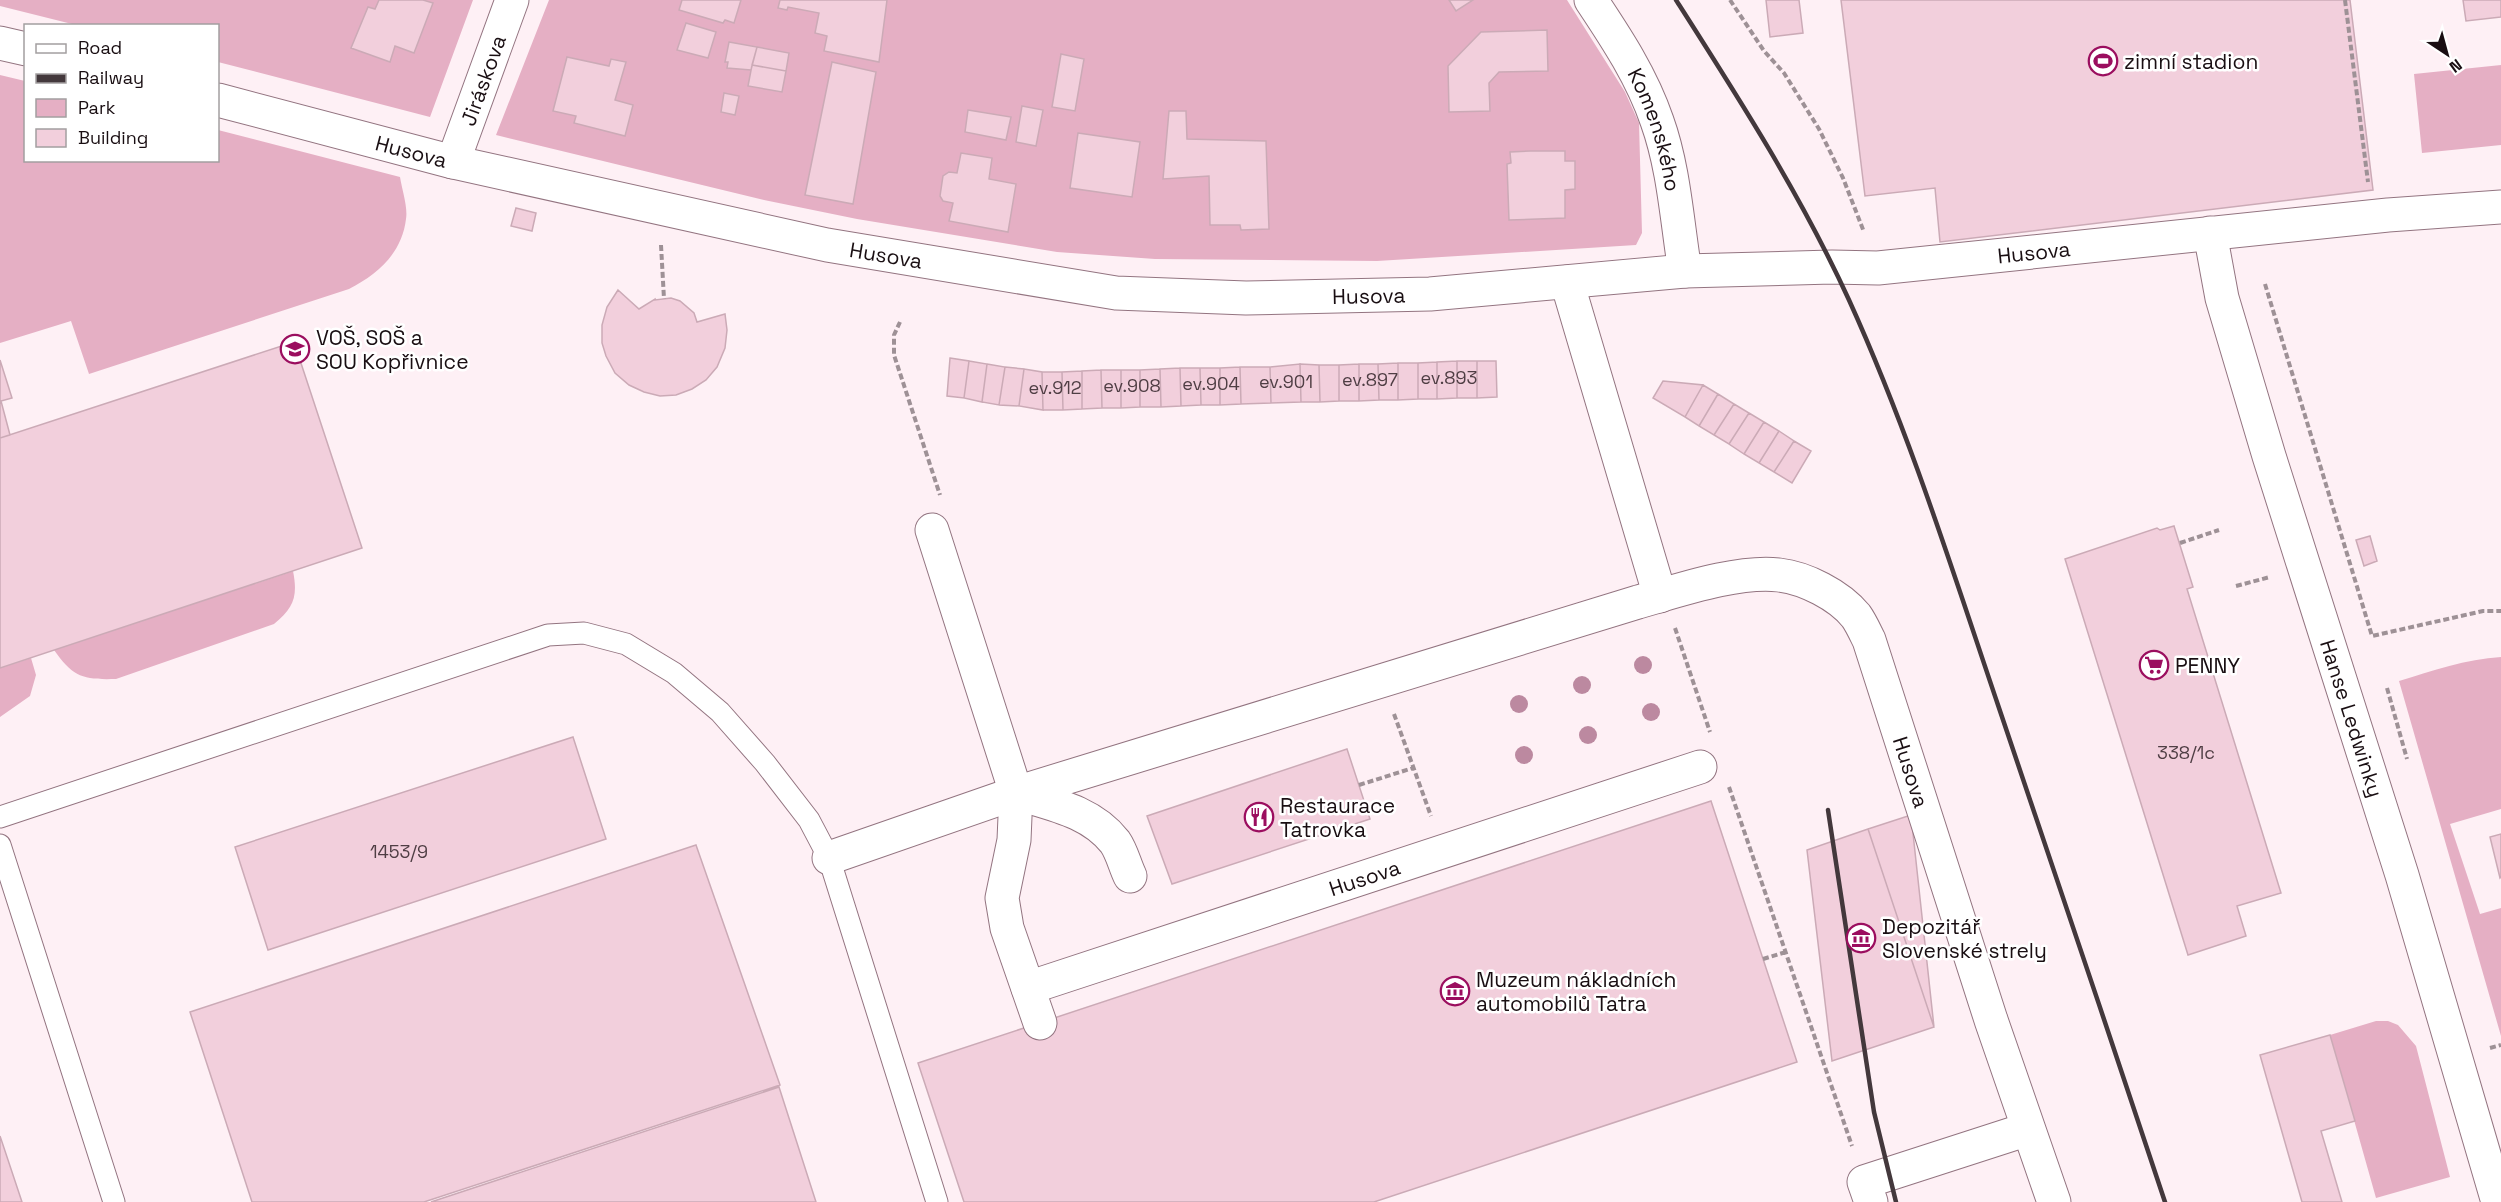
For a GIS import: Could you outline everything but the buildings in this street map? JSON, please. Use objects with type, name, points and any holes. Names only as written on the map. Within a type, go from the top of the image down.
[{"type":"street","name":"Jiráskova","points":[[453,162],[512,0]]},
{"type":"street","name":"Komenského","points":[[1591,0],[1619,41],[1643,85],[1658,123],[1667,159],[1685,271]]},
{"type":"street","points":[[0,43],[24,49]]},
{"type":"street","name":"Husova","points":[[219,100],[453,162],[870,254],[1116,293],[1246,298],[1430,294],[1685,271],[1878,268],[2388,215],[2501,207]]},
{"type":"street","name":"Hanse Ledwinky","points":[[2210,233],[2214,265],[2225,309],[2402,875],[2498,1202]]},
{"type":"street","points":[[1567,282],[1660,596]]},
{"type":"street","points":[[932,530],[1017,793],[1014,840],[1002,898],[1007,928],[1040,1023]]},
{"type":"street","name":"Husova","points":[[829,858],[1017,793],[1660,596],[1735,577],[1779,575],[1813,585],[1836,599],[1856,616],[1869,640],[2028,1129],[2054,1202]]},
{"type":"street","name":"Husova","points":[[1028,988],[1706,752]]},
{"type":"street","points":[[1017,793],[1070,809],[1096,824],[1115,843],[1130,876]]},
{"type":"street","points":[[1867,1192],[2028,1129]]},
{"type":"lane","points":[[0,817],[548,635],[584,633],[626,644],[674,673],[720,712],[765,763],[809,820],[829,858],[938,1202]]},
{"type":"lane","points":[[0,845],[114,1202]]},
{"type":"path","points":[[1730,0],[1764,51],[1784,73],[1820,129],[1843,178],[1878,268]]},
{"type":"path","points":[[2345,0],[2369,183]]},
{"type":"path","points":[[661,236],[664,299]]},
{"type":"path","points":[[2265,284],[2372,636],[2483,610],[2501,611]]},
{"type":"path","points":[[2180,543],[2219,530]]},
{"type":"path","points":[[2236,586],[2277,575]]},
{"type":"path","points":[[1674,625],[1709,727],[1706,752]]},
{"type":"path","points":[[1392,708],[1430,816],[1441,813]]},
{"type":"path","points":[[1698,730],[1709,727]]},
{"type":"path","points":[[1359,785],[1413,768]]},
{"type":"path","points":[[1728,783],[1867,1192]]},
{"type":"path","points":[[1763,960],[1786,952]]},
{"type":"path","points":[[2490,1048],[2501,1045]]},
{"type":"green space","points":[[0,0],[473,0],[430,117],[219,62],[219,24],[72,24],[0,6]]},
{"type":"green space","points":[[549,0],[1567,0],[1625,92],[1639,123],[1642,233],[1636,245],[1377,261],[1155,259],[1057,252],[857,219],[764,200],[496,135]]},
{"type":"green space","points":[[2501,65],[2501,145],[2422,153],[2414,74]]},
{"type":"green space","points":[[0,75],[24,81],[24,162],[219,162],[219,130],[400,177],[406,214],[404,231],[399,242],[394,252],[379,269],[349,289],[89,374],[71,321],[0,343]]},
{"type":"green space","points":[[293,571],[295,588],[293,601],[274,624],[116,679],[95,679],[80,675],[67,666],[54,650]]},
{"type":"green space","points":[[2501,657],[2501,809],[2450,824],[2480,914],[2501,908],[2501,1036],[2399,681],[2462,663]]},
{"type":"green space","points":[[31,658],[36,675],[30,696],[0,717],[0,668]]},
{"type":"green space","points":[[2376,1021],[2388,1021],[2398,1025],[2416,1046],[2450,1177],[2376,1198],[2330,1035]]},
{"type":"railway","points":[[1676,0],[1790,185],[1830,261],[1871,350],[1946,552],[2165,1202]]},
{"type":"railway","points":[[1828,810],[1874,1112],[1896,1202]]},
{"type":"place","name":"zimní stadion","points":[[2103,61]]},
{"type":"place","name":"VOŠ, SOŠ a SOU Kopřivnice","points":[[295,349]]},
{"type":"place","name":"PENNY","points":[[2154,665]]},
{"type":"place","name":"Restaurace Tatrovka","points":[[1259,817]]},
{"type":"place","name":"Depozitář Slovenské strely","points":[[1861,938]]},
{"type":"place","name":"Muzeum nákladních automobilů Tatra","points":[[1455,991]]}]
